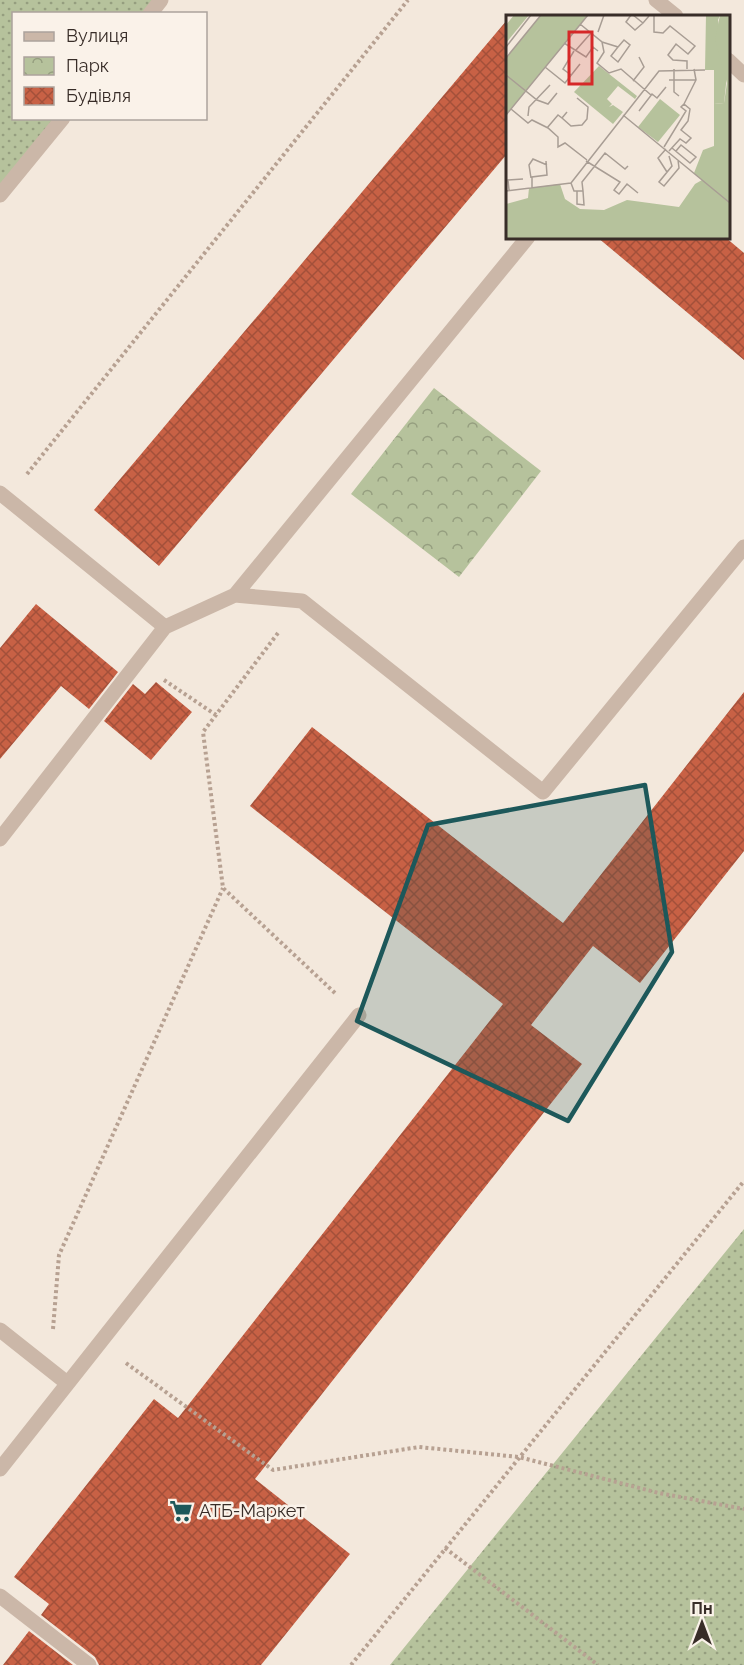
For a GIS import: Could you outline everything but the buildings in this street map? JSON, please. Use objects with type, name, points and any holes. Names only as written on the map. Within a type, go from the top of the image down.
[{"type":"street","points":[[152,12],[161,0]]},
{"type":"street","points":[[656,0],[675,15]]},
{"type":"street","points":[[729,61],[744,75]]},
{"type":"street","points":[[0,195],[61,120]]},
{"type":"street","points":[[0,839],[165,627],[235,595],[527,238]]},
{"type":"street","points":[[4,496],[165,627]]},
{"type":"street","points":[[235,595],[302,601],[543,792],[744,547]]},
{"type":"street","points":[[0,1469],[359,1015]]},
{"type":"street","points":[[0,1330],[67,1383]]},
{"type":"street","points":[[0,1596],[89,1665]]},
{"type":"path","points":[[4,496],[408,0]]},
{"type":"path","points":[[50,1371],[59,1254],[223,888],[203,732],[302,601]]},
{"type":"path","points":[[137,662],[216,715]]},
{"type":"path","points":[[223,888],[359,1015]]},
{"type":"path","points":[[351,1665],[744,1182]]},
{"type":"path","points":[[99,1343],[273,1470],[419,1447],[519,1457],[659,1493],[744,1509]]},
{"type":"path","points":[[445,1548],[598,1665]]},
{"type":"highlighted area","points":[[645,785],[672,952],[568,1121],[357,1021],[428,825]]},
{"type":"green space","points":[[0,0],[161,0],[151,12],[12,12],[12,120],[62,120],[0,195]]},
{"type":"green space","points":[[434,388],[541,471],[459,577],[351,494]]},
{"type":"green space","points":[[744,1229],[744,1665],[390,1665]]},
{"type":"place","name":"АТБ-Маркет","points":[[181,1511]]}]
